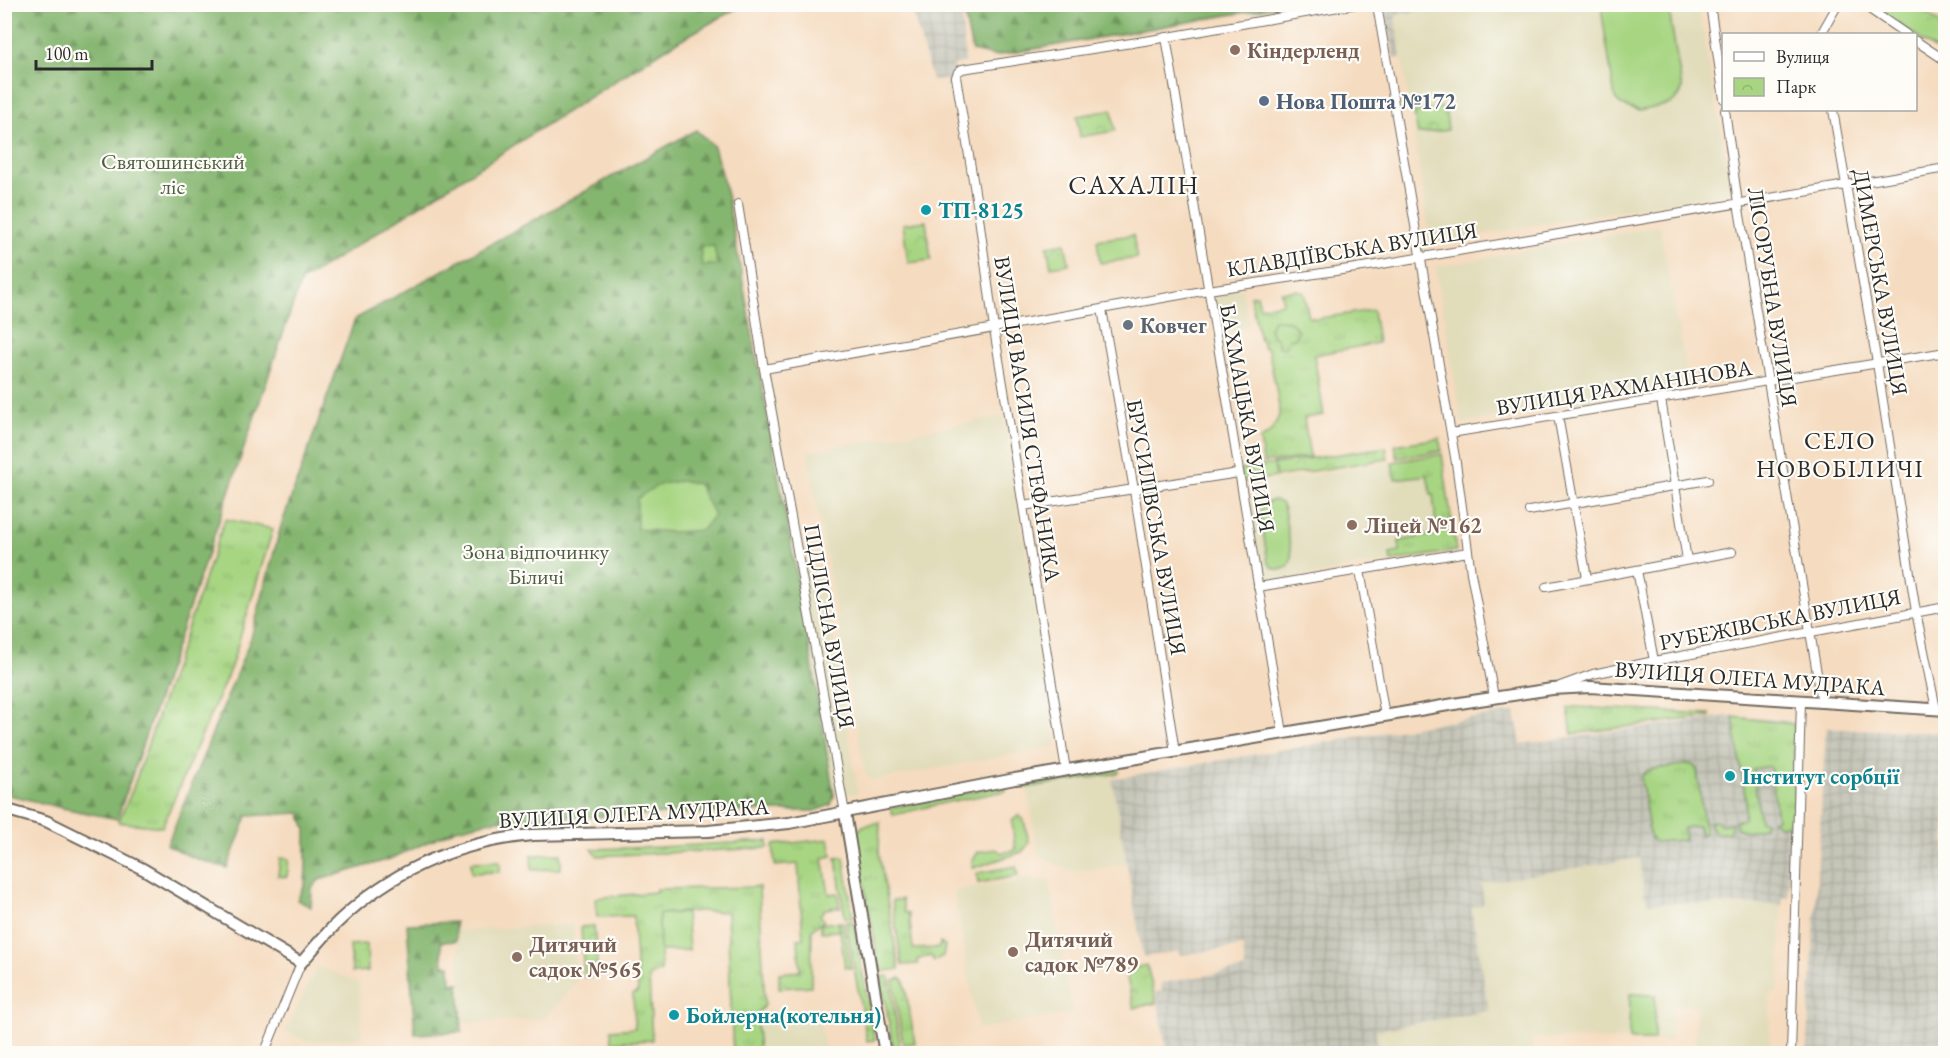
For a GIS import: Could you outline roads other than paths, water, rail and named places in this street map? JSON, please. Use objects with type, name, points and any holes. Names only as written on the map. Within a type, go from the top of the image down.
[{"type":"main road","name":"ВУЛИЦЯ ОЛЕГА МУДРАКА","points":[[301,963],[341,919],[365,899],[424,862],[473,844],[532,835],[727,829],[789,823],[1066,770],[1552,689],[1590,687],[1940,710]]},
{"type":"main road","points":[[4,809],[46,821],[122,858],[301,963]]},
{"type":"main road","name":"ПІДЛІСНА ВУЛИЦЯ","points":[[845,813],[885,1053]]},
{"type":"street","points":[[1166,37],[1356,4]]},
{"type":"street","points":[[1710,4],[1722,85]]},
{"type":"street","points":[[1822,33],[1838,4]]},
{"type":"street","points":[[1862,4],[1905,33]]},
{"type":"street","points":[[1373,5],[1420,257],[1494,698]]},
{"type":"street","name":"ВУЛИЦЯ ВАСИЛЯ СТЕФАНИКА","points":[[1066,770],[994,329],[978,210],[956,77],[962,69],[1166,37]]},
{"type":"street","name":"БАХМАЦЬКА ВУЛИЦЯ","points":[[1166,37],[1283,733]]},
{"type":"street","points":[[1917,42],[1946,61]]},
{"type":"street","name":"ЛІСОРУБНА ВУЛИЦЯ","points":[[1725,111],[1738,203],[1822,703]]},
{"type":"street","name":"ДИМЕРСЬКА ВУЛИЦЯ","points":[[1833,111],[1877,363],[1916,612],[1940,710]]},
{"type":"street","name":"КЛАВДІЇВСЬКА ВУЛИЦЯ","points":[[764,369],[1208,290],[1420,257],[1946,168]]},
{"type":"street","name":"ПІДЛІСНА ВУЛИЦЯ","points":[[738,204],[764,369],[845,813]]},
{"type":"street","name":"БРУСИЛІВСЬКА ВУЛИЦЯ","points":[[1102,309],[1134,490],[1175,752]]},
{"type":"street","name":"ВУЛИЦЯ РАХМАНІНОВА","points":[[1450,434],[1946,352]]},
{"type":"street","points":[[1661,399],[1687,560]]},
{"type":"street","points":[[1558,416],[1587,578]]},
{"type":"street","points":[[1023,506],[1239,473]]},
{"type":"street","points":[[1529,511],[1708,480]]},
{"type":"street","points":[[1258,587],[1468,552]]},
{"type":"street","points":[[1546,587],[1732,552]]},
{"type":"street","points":[[1360,570],[1385,716]]},
{"type":"street","points":[[1636,570],[1654,661]]},
{"type":"street","name":"РУБЕЖІВСЬКА ВУЛИЦЯ","points":[[1552,689],[1593,674],[1654,661],[1946,607]]},
{"type":"street","points":[[1791,1053],[1802,702]]},
{"type":"street","name":"ВУЛИЦЯ ОЛЕГА МУДРАКА","points":[[264,1053],[301,963]]},
{"type":"railway","points":[[1932,4],[1946,13]]},
{"type":"place","name":"Кіндерленд","points":[[1235,50]]},
{"type":"place","name":"Нова Пошта №172","points":[[1264,101]]},
{"type":"place","name":"ТП-8125","points":[[926,210]]},
{"type":"place","name":"Ковчег","points":[[1128,325]]},
{"type":"place","name":"Ліцей №162","points":[[1352,525]]},
{"type":"place","name":"Інститут сорбції","points":[[1730,776]]},
{"type":"place","name":"Дитячий садок №789","points":[[1013,952]]},
{"type":"place","name":"Дитячий садок №565","points":[[517,957]]},
{"type":"place","name":"Бойлерна(котельня)","points":[[674,1015]]},
{"type":"district","name":"САХАЛІН","points":[[1134,185]]},
{"type":"district","name":"СЕЛО НОВОБІЛИЧІ","points":[[1840,455]]},
{"type":"park label","name":"Святошинський ліс","points":[[173,174]]},
{"type":"park label","name":"Зона відпочинку Біличі","points":[[536,564]]}]
